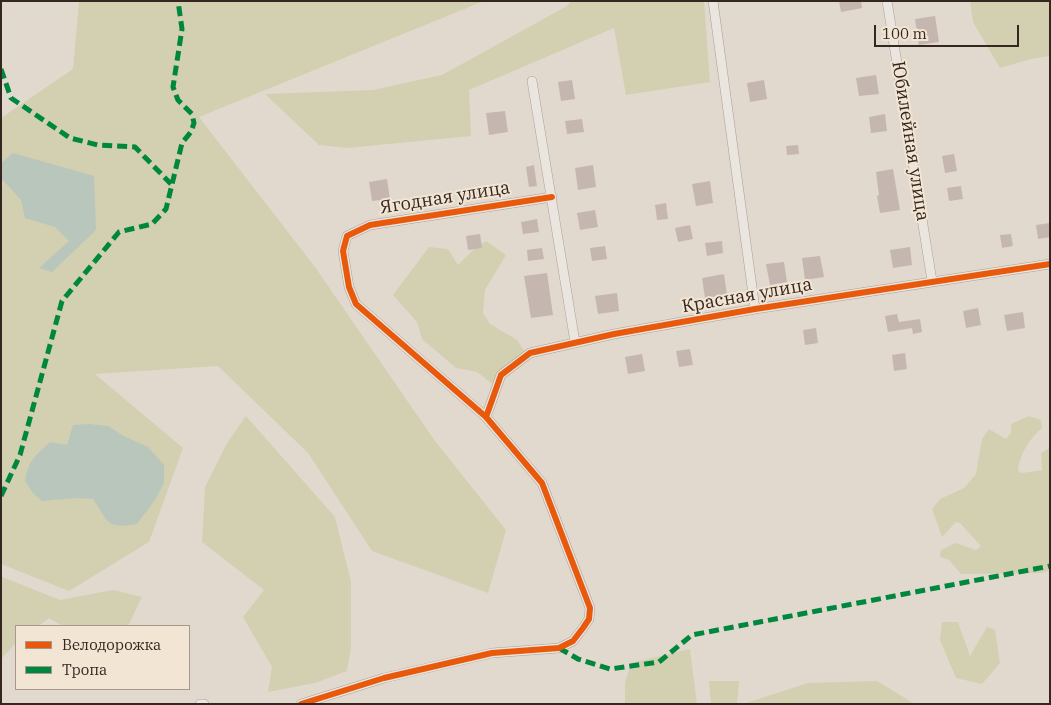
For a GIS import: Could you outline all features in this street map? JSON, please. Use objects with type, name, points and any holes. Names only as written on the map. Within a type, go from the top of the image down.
[{"type":"street","points":[[712,1],[755,309]]},
{"type":"street","name":"Юбилейная улица","points":[[887,1],[932,281]]},
{"type":"street","points":[[532,81],[575,342]]},
{"type":"street","name":"Ягодная улица","points":[[301,704],[384,678],[492,653],[559,648],[572,641],[589,619],[590,608],[542,483],[486,417],[356,304],[349,286],[343,251],[347,236],[370,225],[552,197]]},
{"type":"street","name":"Красная улица","points":[[486,417],[501,375],[530,353],[575,342],[755,309],[1050,264]]},
{"type":"shaded area","points":[[79,1],[484,1],[199,117],[315,267],[435,441],[506,530],[488,593],[372,551],[308,453],[218,366],[95,374],[183,448],[149,542],[69,591],[1,564],[1,118],[73,69]]},
{"type":"shaded area","points":[[571,1],[704,1],[710,82],[626,95],[614,28],[469,90],[471,136],[347,148],[319,145],[265,94],[373,90],[442,75],[567,6]]},
{"type":"shaded area","points":[[970,1],[1050,1],[1050,56],[1031,59],[1000,68],[973,22]]},
{"type":"shaded area","points":[[13,153],[94,176],[96,230],[52,272],[39,268],[69,241],[55,227],[25,218],[21,200],[1,178],[1,163]]},
{"type":"shaded area","points":[[486,241],[506,255],[485,290],[483,313],[490,324],[517,340],[525,352],[495,386],[477,372],[456,368],[422,339],[417,322],[393,295],[429,247],[448,249],[458,265],[472,251]]},
{"type":"shaded area","points":[[246,416],[335,517],[351,582],[351,647],[347,671],[315,683],[268,692],[272,667],[243,617],[264,590],[202,542],[205,487],[227,443]]},
{"type":"shaded area","points":[[1029,416],[1041,420],[1042,428],[1026,447],[1020,459],[1018,471],[1022,473],[1042,470],[1041,453],[1050,448],[1050,570],[1042,573],[961,574],[949,560],[940,557],[941,550],[956,543],[976,550],[981,546],[960,523],[956,522],[942,537],[932,509],[940,499],[964,488],[976,474],[982,439],[989,429],[1006,439],[1011,433],[1011,424]]},
{"type":"shaded area","points":[[73,425],[108,426],[148,447],[164,465],[164,483],[155,500],[137,524],[113,525],[106,519],[93,499],[77,498],[42,501],[33,493],[25,481],[28,468],[33,459],[50,442],[67,445]]},
{"type":"shaded area","points":[[2,577],[60,600],[113,590],[142,597],[128,625],[61,625],[49,618],[40,625],[15,625],[15,644],[1,659]]},
{"type":"shaded area","points":[[942,622],[958,622],[970,656],[987,627],[995,630],[1000,663],[982,684],[956,678],[940,640]]},
{"type":"shaded area","points":[[690,649],[697,704],[625,704],[625,683],[631,663]]},
{"type":"shaded area","points":[[709,681],[739,681],[737,704],[711,704]]},
{"type":"shaded area","points":[[877,681],[915,704],[743,704],[808,683]]},
{"type":"building","points":[[839,1],[861,1],[862,8],[841,12]]},
{"type":"building","points":[[935,16],[939,42],[919,45],[915,19]]},
{"type":"building","points":[[876,75],[879,94],[859,96],[856,78]]},
{"type":"building","points":[[572,80],[575,99],[561,101],[558,82]]},
{"type":"building","points":[[764,80],[767,99],[750,102],[747,83]]},
{"type":"building","points":[[505,111],[508,132],[489,135],[486,113]]},
{"type":"building","points":[[885,114],[887,131],[871,133],[869,117]]},
{"type":"building","points":[[582,119],[584,132],[567,134],[565,121]]},
{"type":"building","points":[[798,145],[799,154],[787,155],[786,146]]},
{"type":"building","points":[[954,154],[957,171],[945,173],[942,156]]},
{"type":"building","points":[[534,165],[537,186],[529,187],[526,167]]},
{"type":"building","points":[[593,165],[596,187],[578,190],[575,168]]},
{"type":"building","points":[[893,169],[900,210],[880,213],[876,172]]},
{"type":"building","points":[[387,179],[390,199],[372,201],[369,182]]},
{"type":"building","points":[[710,181],[713,203],[696,206],[692,184]]},
{"type":"building","points":[[961,186],[963,199],[949,201],[947,188]]},
{"type":"building","points":[[478,188],[480,199],[470,200],[468,189]]},
{"type":"building","points":[[666,203],[668,219],[657,220],[655,205]]},
{"type":"building","points":[[595,210],[598,227],[580,230],[577,213]]},
{"type":"building","points":[[537,219],[539,232],[523,234],[521,222]]},
{"type":"building","points":[[1050,223],[1050,237],[1038,239],[1036,225]]},
{"type":"building","points":[[690,225],[693,239],[678,242],[675,228]]},
{"type":"building","points":[[480,234],[482,248],[468,250],[466,236]]},
{"type":"building","points":[[1011,234],[1013,246],[1002,248],[1000,235]]},
{"type":"building","points":[[722,241],[723,253],[707,256],[705,243]]},
{"type":"building","points":[[605,246],[607,259],[592,261],[590,248]]},
{"type":"building","points":[[910,247],[912,265],[893,268],[890,250]]},
{"type":"building","points":[[542,248],[544,259],[528,261],[527,250]]},
{"type":"building","points":[[820,256],[824,277],[805,280],[802,258]]},
{"type":"building","points":[[784,262],[787,282],[770,285],[766,264]]},
{"type":"building","points":[[547,273],[553,315],[531,318],[524,276]]},
{"type":"building","points":[[724,274],[727,295],[705,298],[702,278]]},
{"type":"building","points":[[617,293],[619,311],[598,314],[595,296]]},
{"type":"building","points":[[978,308],[981,325],[966,328],[963,311]]},
{"type":"building","points":[[1023,312],[1025,328],[1007,331],[1004,315]]},
{"type":"building","points":[[897,314],[899,322],[920,319],[922,332],[913,334],[912,328],[888,332],[885,316]]},
{"type":"building","points":[[816,328],[818,343],[805,345],[803,330]]},
{"type":"building","points":[[690,349],[693,365],[679,367],[676,351]]},
{"type":"building","points":[[905,353],[907,369],[894,371],[892,355]]},
{"type":"building","points":[[642,354],[645,371],[628,374],[625,357]]},
{"type":"marked path","points":[[1,496],[20,455],[62,301],[119,232],[152,224],[166,209],[182,143],[191,132],[194,123],[192,114],[178,100],[173,87],[182,29],[178,1]]},
{"type":"marked path","points":[[1,69],[11,98],[70,138],[98,145],[135,147],[171,184]]},
{"type":"marked path","points":[[559,648],[578,659],[610,669],[659,662],[692,635],[1050,566]]},
{"type":"cycle path","points":[[301,704],[384,678],[492,653],[559,648],[573,641],[589,619],[590,608],[542,483],[486,417],[356,304],[349,287],[343,251],[347,236],[370,225],[552,197]]},
{"type":"cycle path","points":[[486,417],[501,375],[530,353],[614,334],[755,309],[1050,264]]}]
